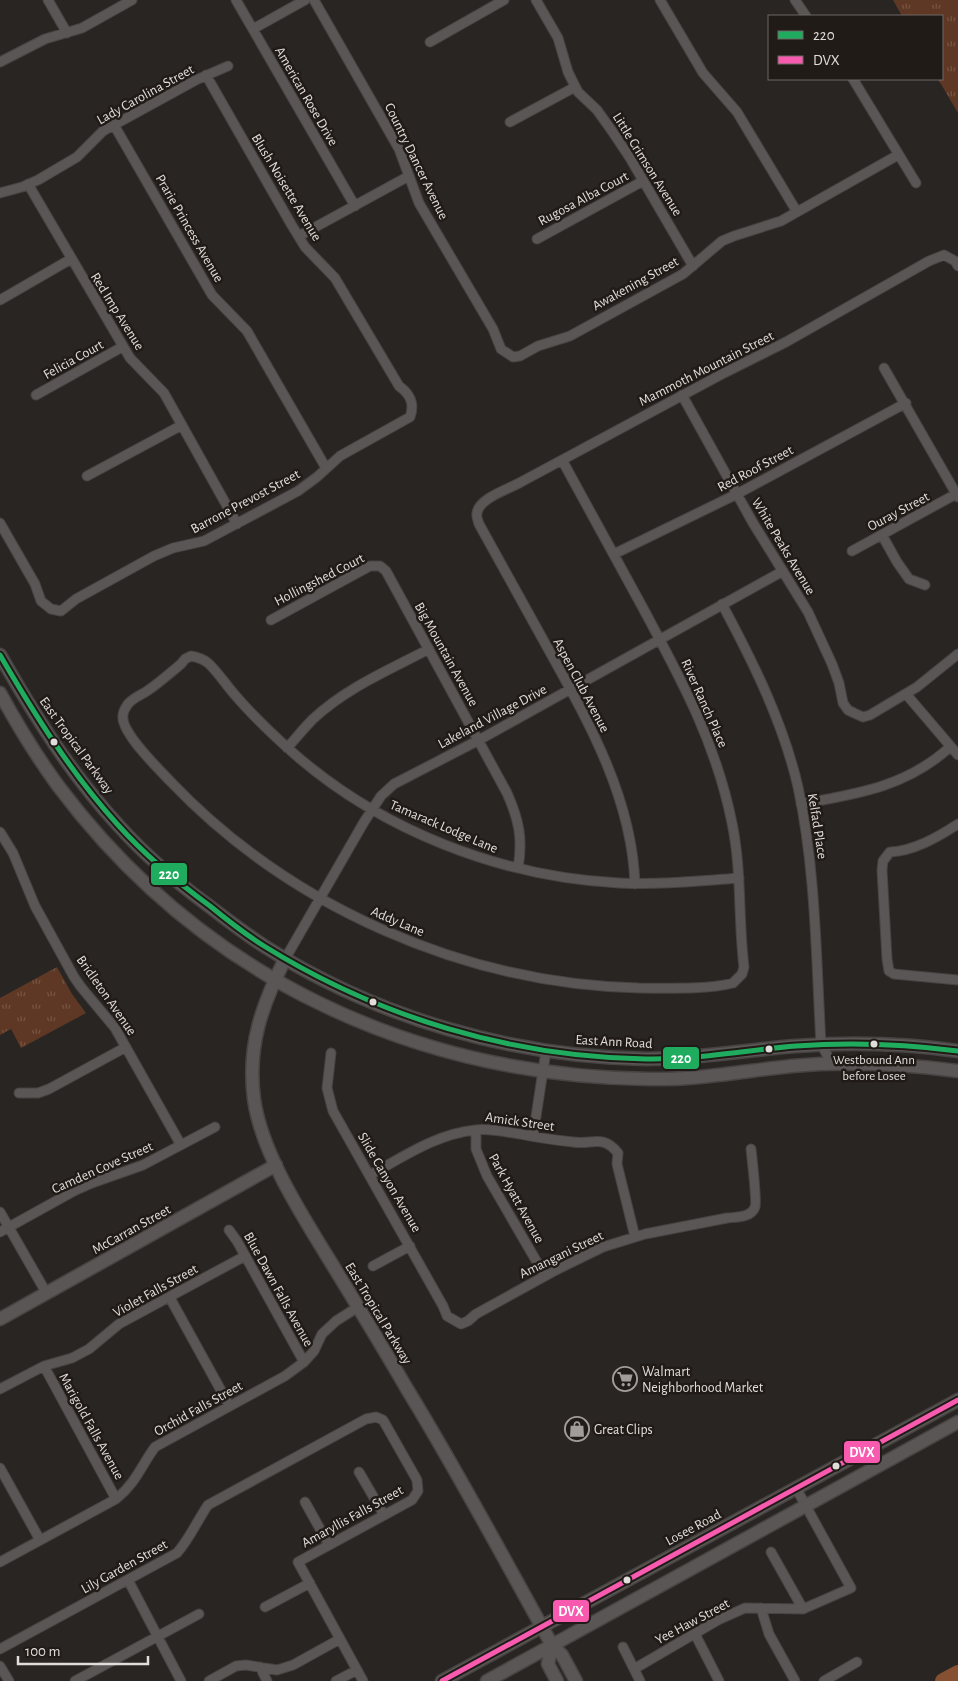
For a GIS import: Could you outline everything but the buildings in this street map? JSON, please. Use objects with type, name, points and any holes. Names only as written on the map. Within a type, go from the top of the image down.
[{"type":"main road","name":"East Tropical Parkway","points":[[0,655],[23,696],[80,780],[132,839],[182,885],[249,936],[285,959],[261,1012],[252,1063],[254,1101],[267,1145],[308,1224],[457,1472],[552,1645],[562,1655],[576,1681]]},
{"type":"main road","points":[[23,696],[2,702],[61,789],[116,853],[147,884],[182,915],[274,981],[344,1016],[403,1038],[469,1057],[543,1071],[597,1077],[667,1079],[832,1064],[873,1063],[958,1070]]},
{"type":"main road","name":"East Ann Road","points":[[285,959],[366,999],[434,1025],[504,1044],[546,1051],[613,1058],[680,1058],[821,1044],[894,1044],[958,1051]]},
{"type":"main road","name":"McCarran Street","points":[[0,1319],[276,1165]]},
{"type":"main road","name":"Losee Road","points":[[442,1681],[958,1400]]},
{"type":"main road","points":[[487,1681],[958,1422]]},
{"type":"main road","points":[[552,1645],[548,1664],[557,1681]]},
{"type":"street","points":[[48,0],[67,33]]},
{"type":"street","points":[[0,62],[45,39],[82,28],[132,0]]},
{"type":"street","name":"American Rose Drive","points":[[236,0],[355,206]]},
{"type":"street","points":[[253,29],[305,0]]},
{"type":"street","name":"Country Dancer Avenue","points":[[314,0],[399,149],[419,203],[493,329],[501,349],[513,357]]},
{"type":"street","points":[[430,42],[504,0]]},
{"type":"street","name":"Little Crimson Avenue","points":[[536,0],[558,38],[565,64],[575,87],[604,119],[693,266]]},
{"type":"street","points":[[660,0],[703,73],[737,112],[796,212]]},
{"type":"street","points":[[795,0],[805,15]]},
{"type":"street","name":"Lady Carolina Street","points":[[0,193],[28,184],[77,157],[99,134],[206,75],[228,66]]},
{"type":"street","name":"Blush Noisette Avenue","points":[[206,75],[299,236],[311,254],[335,278],[398,386],[409,395],[413,409]]},
{"type":"street","points":[[854,80],[916,183]]},
{"type":"street","points":[[510,122],[575,87]]},
{"type":"street","name":"Prarie Princess Avenue","points":[[114,125],[209,290],[216,300],[247,331],[326,468]]},
{"type":"street","name":"Awakening Street","points":[[513,357],[520,356],[538,346],[570,336],[683,274],[722,241],[781,221],[898,156]]},
{"type":"street","points":[[299,236],[409,176]]},
{"type":"street","name":"Rugosa Alba Court","points":[[537,239],[643,181]]},
{"type":"street","name":"Red Imp Avenue","points":[[28,184],[122,347],[130,358],[164,393],[237,524]]},
{"type":"street","name":"Mammoth Mountain Street","points":[[478,510],[484,500],[786,342],[929,260],[944,255],[949,257],[958,266]]},
{"type":"street","points":[[0,300],[71,259]]},
{"type":"street","name":"Felicia Court","points":[[36,395],[122,347]]},
{"type":"street","points":[[884,368],[906,403],[957,496]]},
{"type":"street","name":"White Peaks Avenue","points":[[682,395],[753,524],[799,595],[823,643],[839,683],[843,703],[848,710],[863,717],[870,715],[906,694]]},
{"type":"street","name":"Red Roof Street","points":[[614,554],[737,494],[906,403]]},
{"type":"street","name":"Barrone Prevost Street","points":[[0,523],[35,584],[41,601],[51,609],[61,611],[76,599],[154,556],[173,548],[204,541],[298,491],[340,456],[406,420],[410,417],[413,409]]},
{"type":"street","points":[[87,476],[182,425]]},
{"type":"street","name":"River Ranch Place","points":[[562,460],[693,704],[717,767],[738,854],[744,967],[738,980]]},
{"type":"street","name":"Ouray Street","points":[[852,551],[957,496]]},
{"type":"street","name":"Aspen Club Avenue","points":[[478,510],[479,524],[570,689],[598,744],[616,788],[629,833],[635,884]]},
{"type":"street","points":[[882,534],[897,562],[909,579],[925,585]]},
{"type":"street","name":"Hollingshed Court","points":[[271,620],[370,566],[380,566]]},
{"type":"street","name":"Big Mountain Avenue","points":[[380,566],[386,571],[507,793],[514,809],[520,837],[521,850],[518,868]]},
{"type":"street","name":"Lakeland Village Drive","points":[[285,959],[372,810],[381,796],[394,784],[479,740],[783,571]]},
{"type":"street","name":"Kelfad Place","points":[[722,604],[758,673],[776,718],[788,752],[801,804],[810,856],[821,1044],[832,1064]]},
{"type":"street","points":[[287,748],[313,719],[333,703],[367,681],[429,649]]},
{"type":"street","points":[[958,654],[906,694],[958,755]]},
{"type":"street","name":"Addy Lane","points":[[196,657],[191,656],[185,659],[146,692],[129,703],[122,716],[124,724],[131,736],[177,788],[253,853],[288,879],[319,898],[347,914],[401,938],[475,963],[513,973],[592,985],[624,987],[664,988],[726,985],[738,980]]},
{"type":"street","name":"Tamarack Lodge Lane","points":[[196,657],[213,668],[251,713],[287,748],[320,775],[372,810],[444,844],[518,868],[590,880],[635,884],[739,878]]},
{"type":"street","points":[[801,804],[854,795],[884,786],[919,770],[938,758],[950,747]]},
{"type":"street","points":[[958,824],[923,843],[907,850],[890,852],[885,856],[882,886],[889,971],[894,974],[958,980]]},
{"type":"street","name":"Bridleton Avenue","points":[[0,832],[13,852],[35,906],[74,977],[115,1028],[181,1145]]},
{"type":"street","points":[[19,1093],[38,1093],[49,1089],[126,1047]]},
{"type":"street","points":[[533,1136],[546,1051]]},
{"type":"street","name":"Slide Canyon Avenue","points":[[331,1053],[327,1079],[329,1099],[333,1111],[410,1246],[443,1306],[444,1312],[450,1319]]},
{"type":"street","name":"Camden Cove Street","points":[[0,1232],[74,1191],[143,1165],[215,1127]]},
{"type":"street","name":"Amick Street","points":[[370,1175],[436,1140],[452,1134],[476,1130],[503,1130],[577,1143],[604,1141],[618,1153],[617,1164],[635,1237]]},
{"type":"street","name":"Park Hyatt Avenue","points":[[476,1130],[476,1149],[487,1176],[545,1276]]},
{"type":"street","name":"Amangani Street","points":[[450,1319],[461,1324],[468,1321],[476,1314],[545,1276],[603,1247],[635,1237],[739,1217],[751,1212],[755,1207],[756,1199],[751,1149]]},
{"type":"street","points":[[0,1212],[46,1294]]},
{"type":"street","name":"Blue Dawn Falls Avenue","points":[[229,1230],[304,1362]]},
{"type":"street","points":[[374,1266],[410,1246]]},
{"type":"street","name":"Violet Falls Street","points":[[0,1389],[44,1366],[72,1358],[89,1349],[119,1324],[245,1256]]},
{"type":"street","points":[[170,1298],[229,1405]]},
{"type":"street","name":"Orchid Falls Street","points":[[0,1562],[116,1499],[128,1490],[136,1480],[143,1463],[155,1447],[285,1376],[304,1362],[314,1351],[322,1334],[336,1321],[358,1307]]},
{"type":"street","name":"Marigold Falls Avenue","points":[[44,1366],[116,1499]]},
{"type":"street","name":"Amaryllis Falls Street","points":[[310,1583],[298,1562],[412,1500],[418,1491],[417,1480],[383,1420],[376,1417]]},
{"type":"street","name":"Lily Garden Street","points":[[0,1650],[177,1553],[189,1540],[196,1522],[208,1504],[366,1419],[376,1417]]},
{"type":"street","points":[[0,1468],[40,1540]]},
{"type":"street","points":[[360,1472],[384,1515]]},
{"type":"street","points":[[796,1488],[806,1506]]},
{"type":"street","points":[[305,1502],[329,1545]]},
{"type":"street","name":"Yee Haw Street","points":[[634,1669],[718,1620],[745,1608],[803,1609],[851,1588],[806,1506]]},
{"type":"street","points":[[771,1552],[803,1609]]},
{"type":"street","points":[[128,1580],[181,1681]]},
{"type":"street","points":[[265,1607],[310,1583],[363,1681]]},
{"type":"street","points":[[761,1608],[769,1634],[795,1681]]},
{"type":"street","points":[[75,1681],[199,1614]]},
{"type":"street","points":[[695,1634],[719,1681]]},
{"type":"street","points":[[209,1681],[236,1666],[277,1670],[294,1665],[340,1639]]},
{"type":"street","points":[[623,1647],[640,1681]]},
{"type":"street","points":[[824,1681],[857,1662]]},
{"type":"street","points":[[0,1666],[9,1681]]},
{"type":"street","points":[[260,1667],[266,1681]]},
{"type":"street","points":[[336,1681],[357,1670]]},
{"type":"green space","points":[[893,0],[958,0],[958,113],[939,80],[943,80],[943,15],[901,15]]},
{"type":"green space","points":[[57,967],[72,994],[86,1013],[21,1048],[11,1029],[0,1035],[0,998]]},
{"type":"waterway","points":[[943,1681],[958,1673]]},
{"type":"transit line","name":"220","points":[[0,655],[40,721],[69,764],[101,805],[139,847],[174,878],[250,937],[308,971],[353,993],[399,1012],[447,1028],[496,1041],[545,1050],[596,1056],[665,1059],[796,1046],[836,1044],[897,1045],[958,1051]]},
{"type":"transit line","name":"DVX","points":[[442,1681],[958,1400]]},
{"type":"place","name":"Westbound Ann before Losee","points":[[874,1044]]},
{"type":"place","name":"Walmart Neighborhood Market","points":[[625,1379]]},
{"type":"place","name":"Great Clips","points":[[577,1429]]}]
